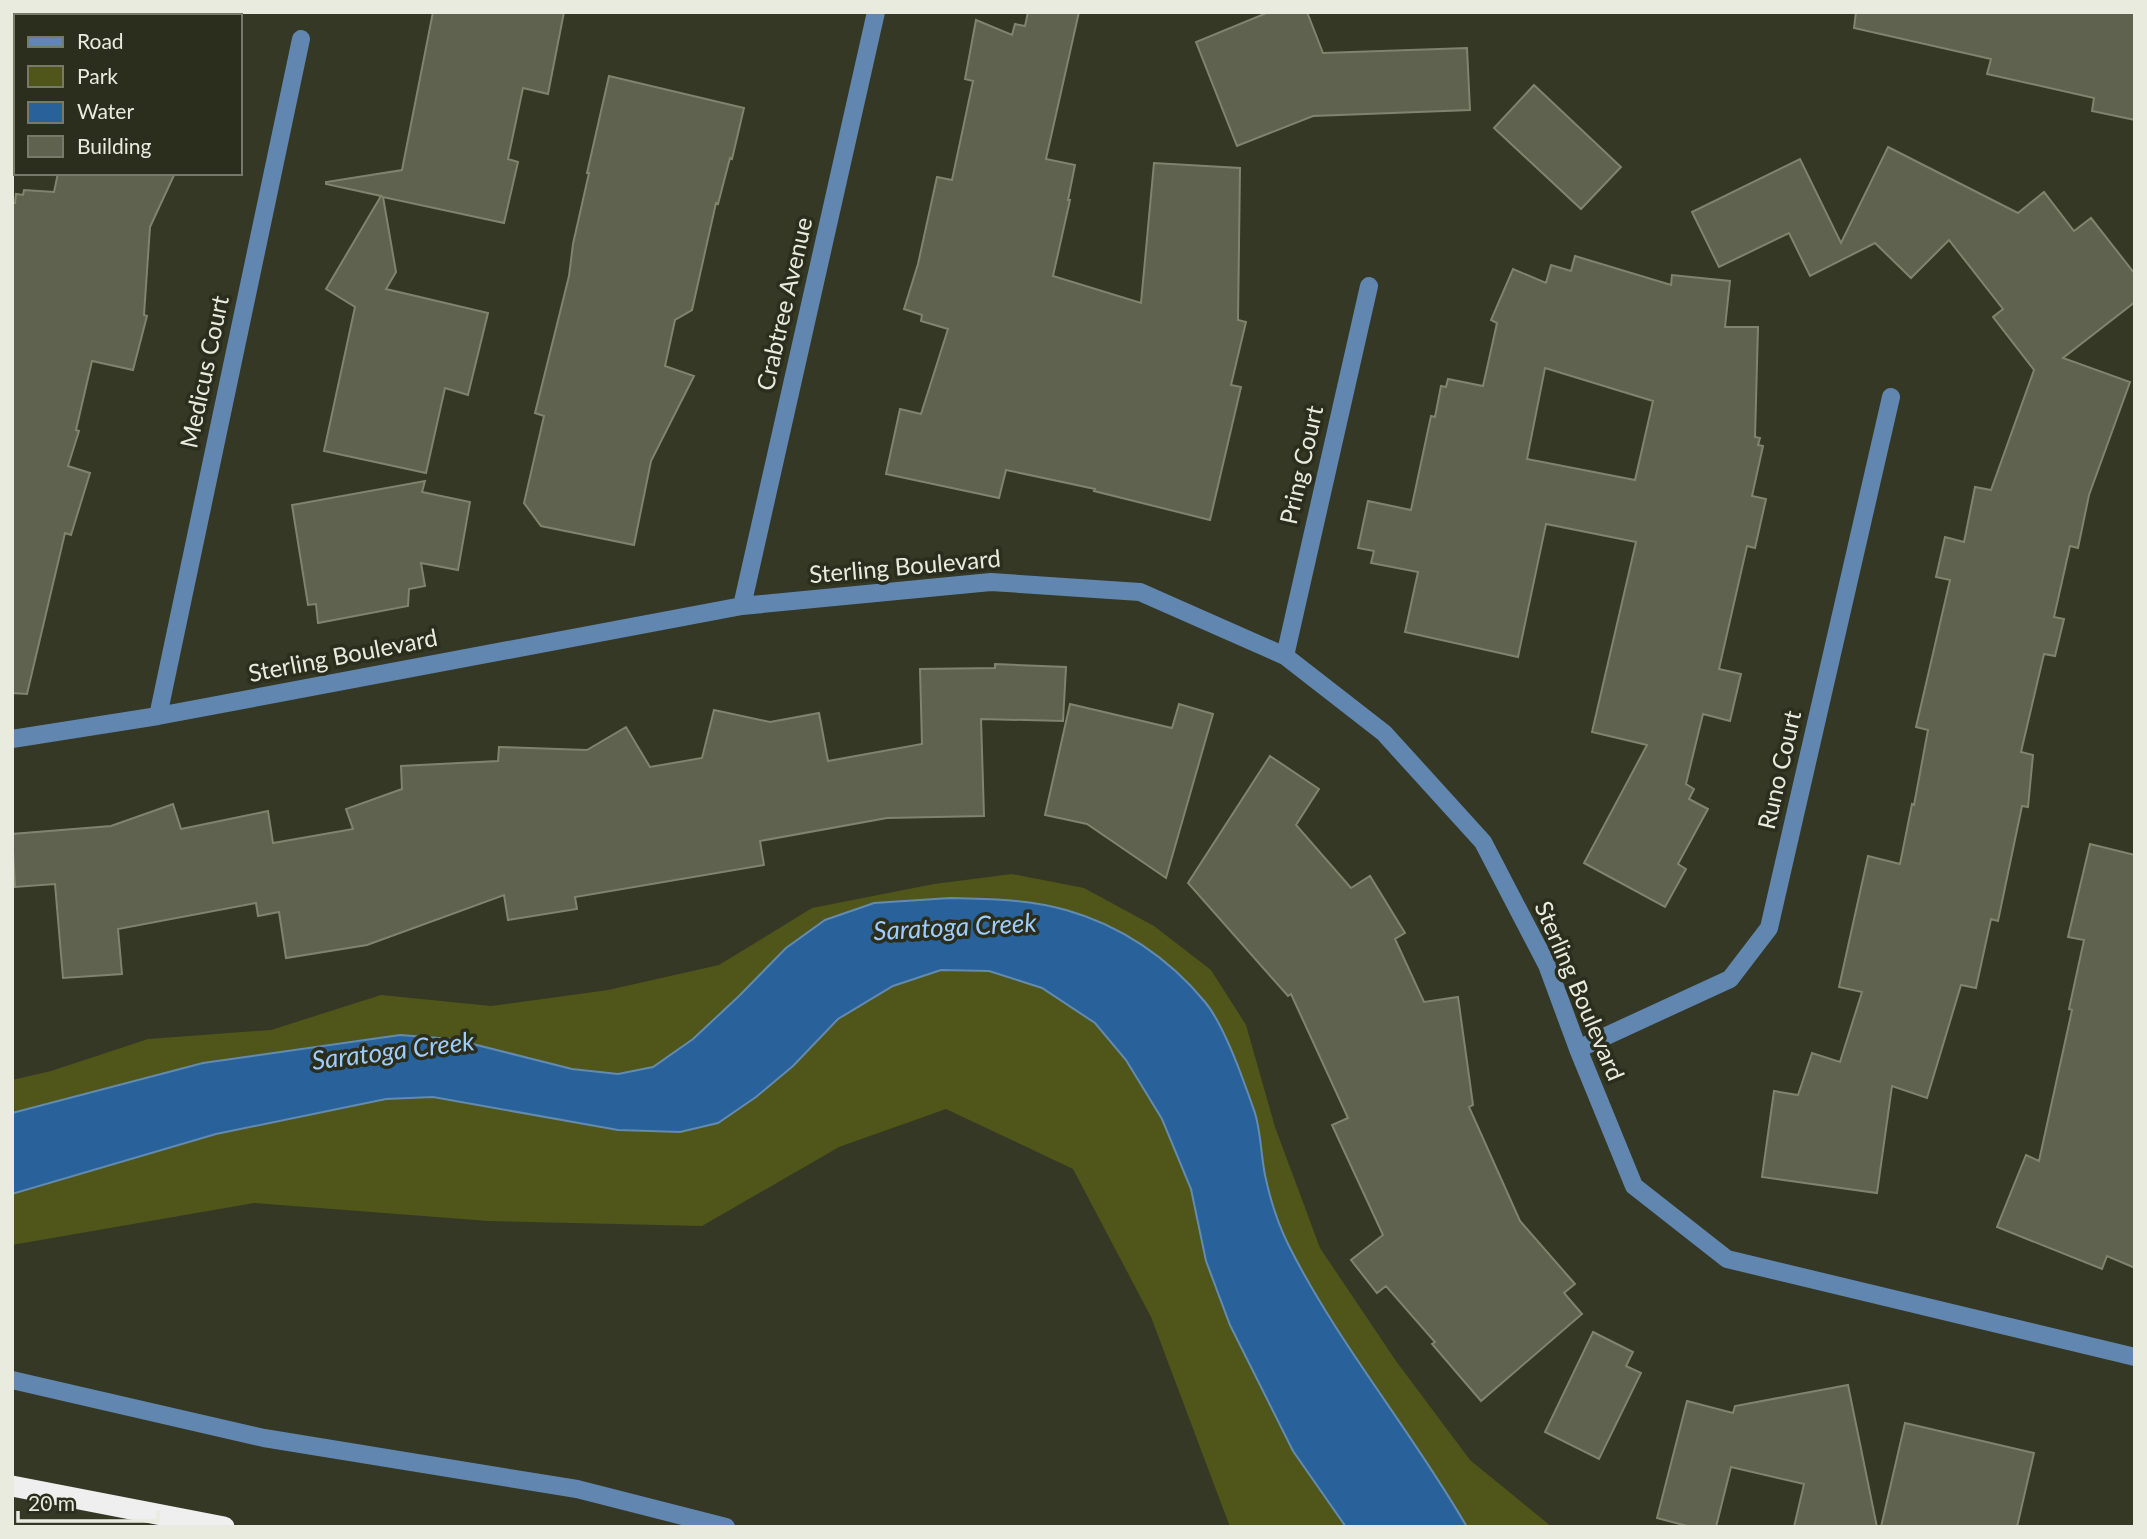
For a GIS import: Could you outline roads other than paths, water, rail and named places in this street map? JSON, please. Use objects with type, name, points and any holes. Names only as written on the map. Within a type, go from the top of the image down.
[{"type":"highway","points":[[12,1486],[224,1527]]},
{"type":"street","name":"Crabtree Avenue","points":[[741,606],[876,12]]},
{"type":"street","name":"Medicus Court","points":[[158,716],[301,39]]},
{"type":"street","name":"Pring Court","points":[[1285,656],[1369,286]]},
{"type":"street","name":"Runo Court","points":[[1577,1049],[1730,979],[1769,928],[1891,397]]},
{"type":"street","name":"Sterling Boulevard","points":[[12,738],[158,716],[741,606],[991,582],[1140,592],[1285,656],[1384,733],[1483,842],[1547,965],[1577,1049],[1634,1186],[1727,1259],[2135,1357]]},
{"type":"street","points":[[12,1380],[264,1438],[577,1489],[726,1527]]},
{"type":"water","name":"Saratoga Creek","points":[[950,898],[1023,902],[1052,906],[1086,916],[1142,945],[1176,971],[1205,1002],[1227,1039],[1255,1113],[1269,1193],[1289,1246],[1330,1318],[1423,1456],[1467,1527],[1346,1527],[1293,1451],[1230,1325],[1206,1261],[1191,1189],[1162,1119],[1126,1060],[1095,1023],[1042,988],[989,971],[941,970],[893,986],[838,1019],[793,1066],[756,1097],[718,1123],[680,1132],[618,1130],[433,1097],[386,1099],[216,1134],[12,1194],[12,1113],[203,1063],[400,1035],[453,1039],[572,1069],[618,1074],[653,1067],[693,1039],[786,948],[825,920],[874,903]]}]
